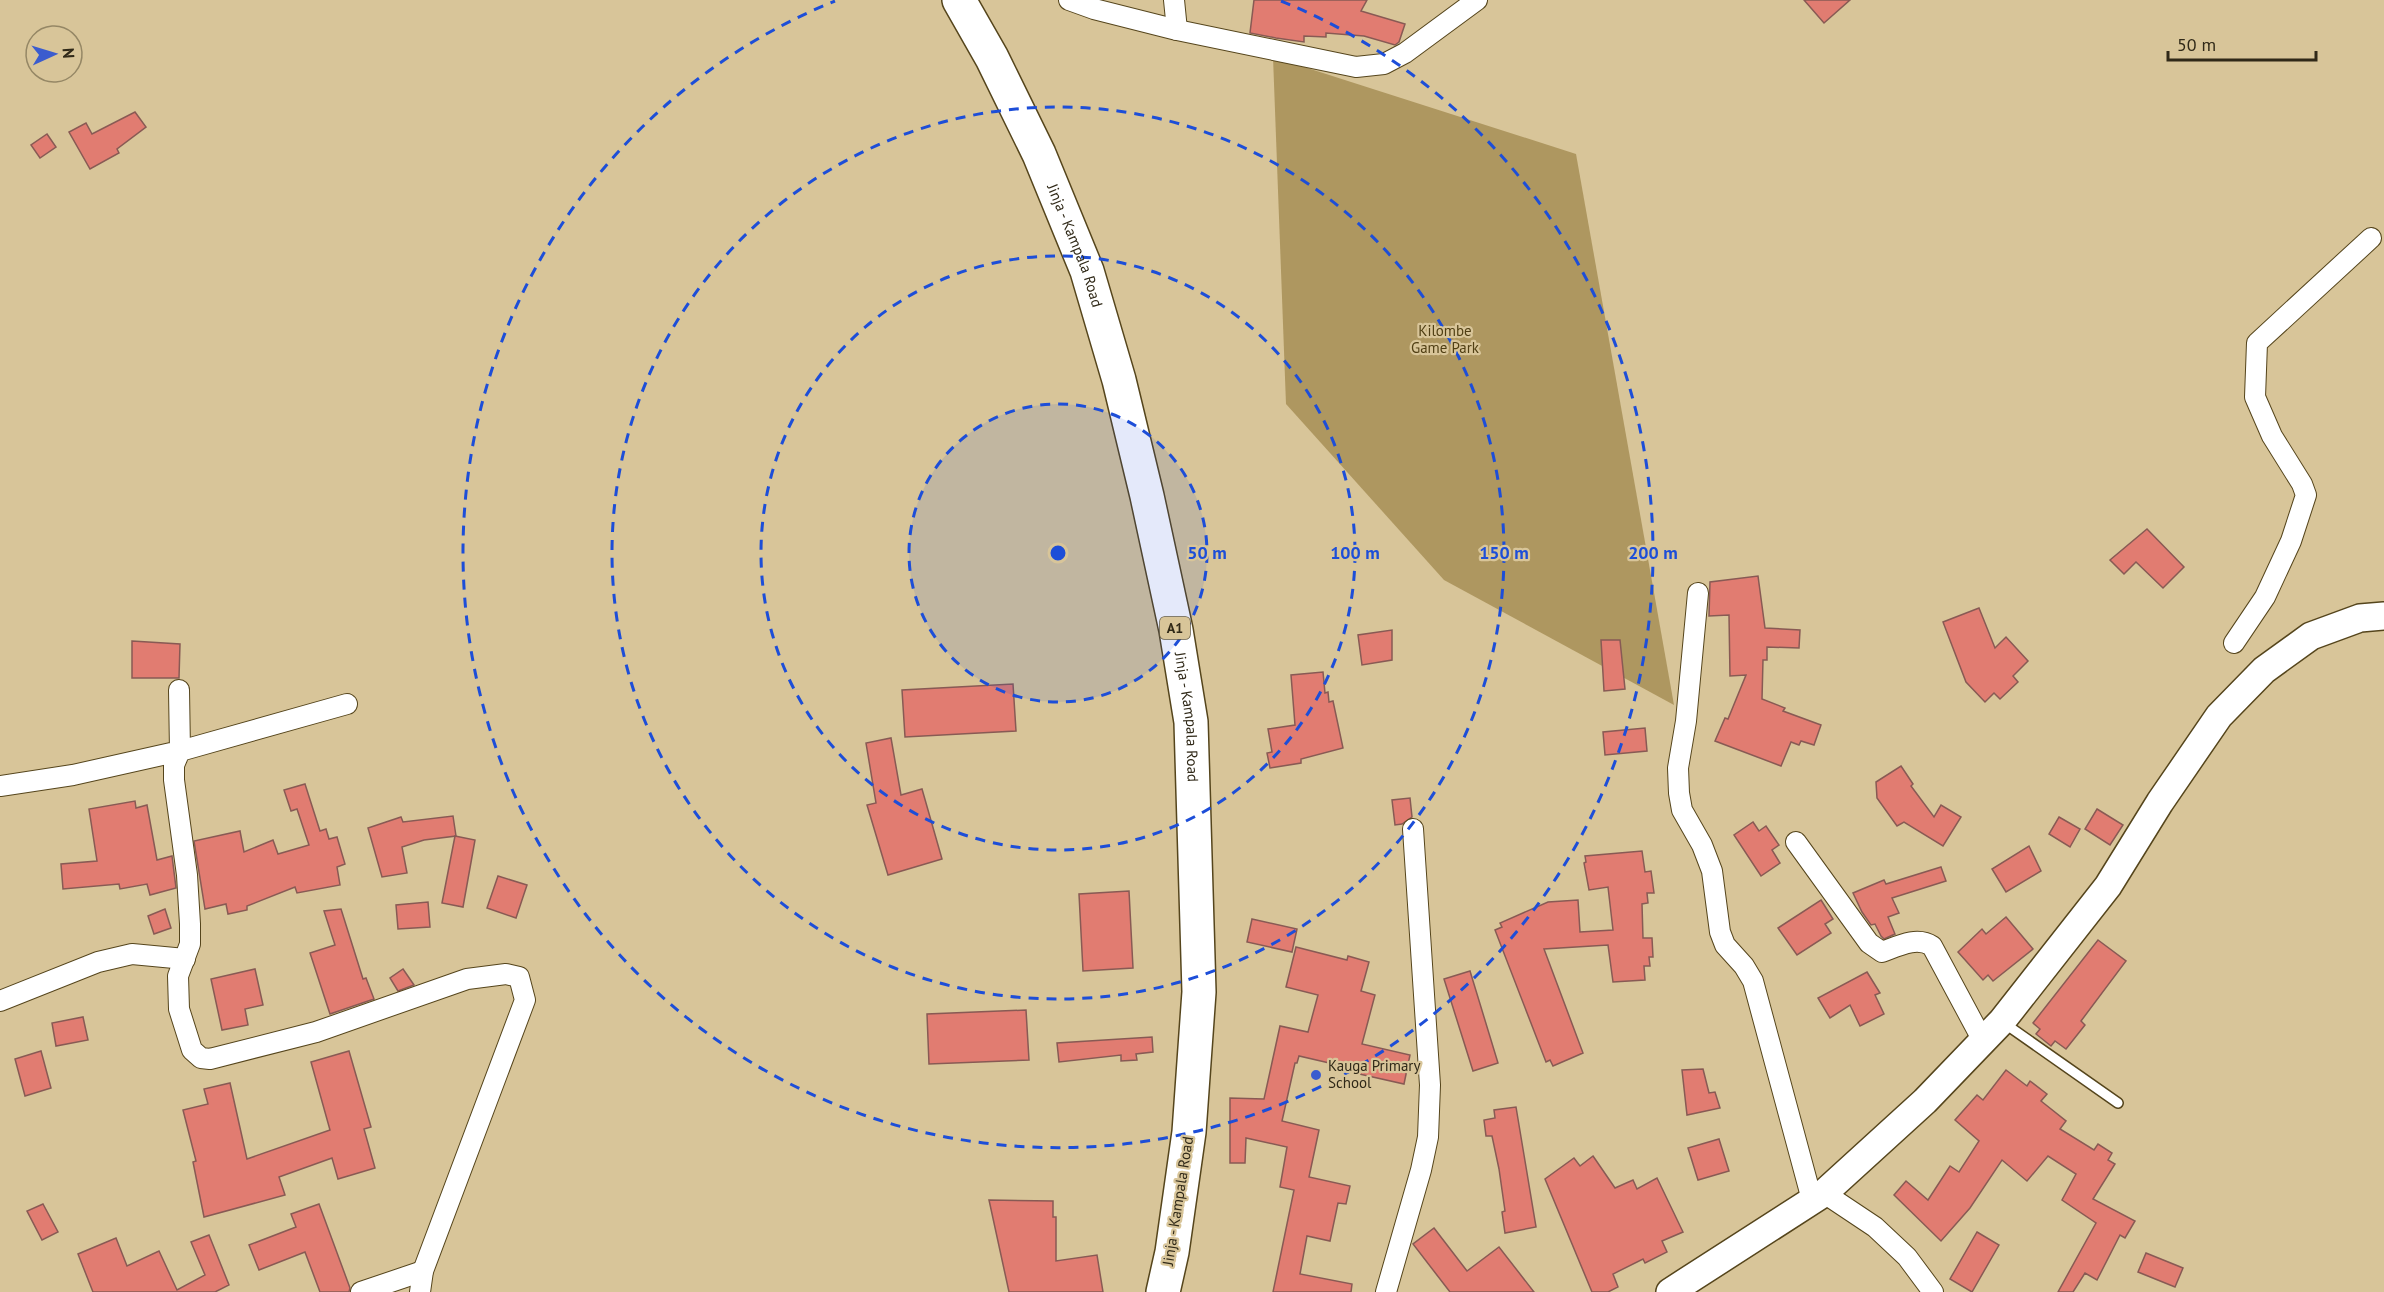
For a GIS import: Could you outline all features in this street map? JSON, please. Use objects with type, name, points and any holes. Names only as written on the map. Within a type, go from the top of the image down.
[{"type":"highway","name":"Jinja - Kampala Road","points":[[959,0],[992,58],[1039,154],[1087,271],[1119,380],[1147,496],[1176,630],[1191,722],[1199,992],[1189,1132],[1172,1252],[1163,1292]]},
{"type":"street","points":[[1069,0],[1094,9],[1177,30],[1329,62],[1365,66],[1384,64],[1405,53],[1477,0]]},
{"type":"street","points":[[1173,0],[1177,30]]},
{"type":"street","points":[[2234,643],[2265,597],[2291,541],[2306,495],[2272,436],[2255,397],[2257,343],[2371,238]]},
{"type":"street","points":[[1698,593],[1686,721],[1678,768],[1682,810],[1702,845],[1712,871],[1720,932],[1725,945],[1744,966],[1753,981],[1818,1196],[1875,1227],[1907,1257],[1933,1292]]},
{"type":"street","points":[[1670,1292],[1794,1214],[1818,1196],[1925,1101],[2002,1022],[2108,886],[2160,802],[2219,716],[2264,670],[2311,636],[2360,618],[2384,616]]},
{"type":"street","points":[[179,690],[180,751],[174,765],[174,780],[187,875],[190,944],[178,976],[179,1009],[192,1050],[201,1058],[210,1059],[316,1032],[467,978],[506,974],[519,977],[525,1000],[423,1271],[420,1292]]},
{"type":"street","points":[[0,786],[73,775],[180,751],[347,704]]},
{"type":"street","points":[[1386,1292],[1422,1170],[1428,1137],[1430,1085],[1413,829]]},
{"type":"street","points":[[1796,842],[1869,944],[1882,952],[1915,941],[1925,942],[1932,946],[1983,1041]]},
{"type":"street","points":[[0,1001],[98,962],[132,954],[185,959]]},
{"type":"street","points":[[361,1292],[423,1271]]},
{"type":"lane","points":[[2002,1022],[2118,1102]]},
{"type":"green space","name":"Kilombe Game Park","points":[[1273,57],[1576,154],[1674,705],[1444,580],[1286,404]]},
{"type":"building","points":[[1254,0],[1367,0],[1361,11],[1405,24],[1399,42],[1395,45],[1364,36],[1326,33],[1326,37],[1304,36],[1304,42],[1276,38],[1250,33]]},
{"type":"building","points":[[1804,0],[1850,0],[1824,23]]},
{"type":"building","points":[[135,112],[146,127],[117,149],[119,153],[90,169],[69,132],[86,123],[92,134]]},
{"type":"building","points":[[47,134],[56,147],[40,158],[31,145]]},
{"type":"building","points":[[2147,529],[2184,567],[2163,588],[2136,562],[2124,574],[2110,560]]},
{"type":"building","points":[[1758,576],[1765,628],[1800,630],[1799,648],[1767,647],[1767,660],[1763,660],[1762,699],[1785,708],[1783,711],[1821,725],[1814,745],[1801,741],[1799,745],[1791,742],[1781,766],[1715,741],[1725,718],[1728,719],[1746,675],[1730,676],[1729,615],[1709,616],[1710,582]]},
{"type":"building","points":[[1979,608],[1995,648],[2006,637],[2028,661],[2013,676],[2018,682],[2000,699],[1994,693],[1985,702],[1966,682],[1943,622]]},
{"type":"building","points":[[1392,630],[1392,660],[1362,665],[1358,635]]},
{"type":"building","points":[[1601,640],[1620,640],[1625,689],[1604,691]]},
{"type":"building","points":[[132,641],[180,644],[179,678],[132,678]]},
{"type":"building","points":[[1323,672],[1325,693],[1328,692],[1329,702],[1333,701],[1343,748],[1301,759],[1301,763],[1270,768],[1267,753],[1272,752],[1268,729],[1295,725],[1291,675]]},
{"type":"building","points":[[1013,684],[1016,731],[905,737],[902,690]]},
{"type":"building","points":[[1645,728],[1647,751],[1605,755],[1603,732]]},
{"type":"building","points":[[891,738],[901,795],[922,789],[942,859],[888,875],[867,805],[876,803],[866,743]]},
{"type":"building","points":[[1901,766],[1913,784],[1911,786],[1934,817],[1941,805],[1961,817],[1943,846],[1904,822],[1897,826],[1877,798],[1876,782]]},
{"type":"building","points":[[305,784],[320,831],[326,829],[329,839],[337,837],[345,864],[337,867],[340,885],[297,893],[295,887],[247,906],[247,910],[228,914],[226,904],[205,909],[194,841],[240,831],[244,852],[273,840],[278,854],[309,845],[297,809],[291,811],[284,790]]},
{"type":"building","points":[[1410,798],[1412,817],[1402,824],[1395,825],[1392,800]]},
{"type":"building","points":[[135,801],[136,808],[147,805],[157,860],[172,856],[176,888],[150,895],[147,884],[120,889],[119,884],[63,889],[61,864],[97,861],[89,809]]},
{"type":"building","points":[[2097,809],[2123,825],[2110,845],[2085,829]]},
{"type":"building","points":[[453,816],[456,836],[424,840],[402,847],[407,873],[382,877],[368,828],[401,817],[403,822]]},
{"type":"building","points":[[2059,817],[2080,829],[2070,847],[2049,834]]},
{"type":"building","points":[[1753,822],[1759,831],[1766,826],[1779,845],[1772,850],[1780,863],[1761,876],[1734,835]]},
{"type":"building","points":[[455,836],[475,840],[463,907],[442,903]]},
{"type":"building","points":[[2029,846],[2041,871],[2006,892],[1992,869]]},
{"type":"building","points":[[1642,851],[1645,872],[1651,871],[1654,893],[1647,893],[1648,903],[1642,904],[1643,938],[1652,938],[1653,957],[1649,957],[1650,966],[1644,966],[1645,980],[1613,982],[1608,945],[1544,949],[1583,1053],[1553,1066],[1550,1060],[1546,1062],[1495,930],[1502,927],[1500,923],[1548,902],[1578,900],[1580,932],[1613,930],[1608,887],[1589,890],[1584,863],[1586,862],[1585,856]]},
{"type":"building","points":[[1941,867],[1946,881],[1892,898],[1899,913],[1888,917],[1895,934],[1884,939],[1875,924],[1871,925],[1862,912],[1853,893],[1884,880],[1886,884]]},
{"type":"building","points":[[498,876],[527,885],[516,918],[487,908]]},
{"type":"building","points":[[1129,891],[1133,968],[1083,971],[1079,894]]},
{"type":"building","points":[[1821,900],[1833,919],[1825,924],[1831,933],[1797,955],[1778,928]]},
{"type":"building","points":[[428,902],[430,927],[398,929],[396,905]]},
{"type":"building","points":[[165,909],[171,928],[154,934],[148,916]]},
{"type":"building","points":[[341,909],[363,979],[366,978],[374,999],[330,1014],[310,953],[335,945],[324,911]]},
{"type":"building","points":[[2006,917],[2033,949],[1993,981],[1988,975],[1983,980],[1958,952],[1982,929],[1986,934]]},
{"type":"building","points":[[1252,919],[1297,929],[1292,952],[1247,942]]},
{"type":"building","points":[[2098,940],[2126,961],[2081,1021],[2085,1025],[2066,1049],[2055,1041],[2051,1046],[2036,1034],[2040,1029],[2033,1023]]},
{"type":"building","points":[[1296,947],[1347,960],[1348,956],[1369,962],[1361,991],[1375,995],[1362,1044],[1410,1055],[1404,1084],[1337,1069],[1338,1065],[1299,1056],[1295,1063],[1282,1121],[1319,1130],[1309,1177],[1350,1186],[1346,1204],[1338,1203],[1330,1241],[1307,1236],[1300,1274],[1352,1284],[1351,1292],[1273,1292],[1294,1190],[1280,1187],[1287,1147],[1246,1138],[1245,1163],[1230,1163],[1230,1098],[1264,1099],[1280,1026],[1308,1032],[1318,995],[1286,987]]},
{"type":"building","points":[[255,969],[263,1005],[245,1009],[248,1025],[222,1030],[211,979]]},
{"type":"building","points":[[403,969],[414,985],[398,991],[390,978]]},
{"type":"building","points":[[1470,971],[1498,1063],[1473,1071],[1444,979]]},
{"type":"building","points":[[1867,972],[1880,993],[1875,995],[1884,1014],[1860,1026],[1850,1005],[1830,1018],[1818,998]]},
{"type":"building","points":[[1026,1010],[1029,1060],[929,1064],[927,1014]]},
{"type":"building","points":[[83,1017],[88,1040],[56,1046],[52,1023]]},
{"type":"building","points":[[1152,1037],[1153,1052],[1136,1054],[1137,1060],[1121,1061],[1121,1055],[1059,1062],[1057,1043]]},
{"type":"building","points":[[41,1051],[51,1088],[25,1096],[15,1059]]},
{"type":"building","points":[[349,1051],[371,1127],[364,1129],[375,1168],[338,1179],[332,1158],[279,1177],[285,1195],[204,1217],[193,1162],[196,1161],[183,1110],[208,1104],[204,1089],[230,1083],[247,1159],[330,1130],[311,1062]]},
{"type":"building","points":[[1703,1069],[1709,1093],[1715,1092],[1720,1108],[1687,1115],[1682,1070]]},
{"type":"building","points":[[2006,1070],[2027,1086],[2030,1081],[2047,1094],[2041,1101],[2066,1121],[2060,1129],[2094,1150],[2098,1144],[2112,1153],[2108,1160],[2115,1164],[2093,1199],[2135,1221],[2125,1238],[2120,1235],[2097,1280],[2085,1273],[2073,1292],[2058,1292],[2096,1223],[2062,1200],[2076,1174],[2048,1156],[2027,1181],[2002,1160],[1970,1208],[1941,1241],[1894,1195],[1906,1181],[1928,1200],[1950,1166],[1959,1172],[1979,1141],[1955,1120],[1977,1095],[1983,1100]]},
{"type":"building","points":[[1516,1107],[1536,1227],[1505,1233],[1502,1212],[1505,1211],[1499,1169],[1492,1136],[1486,1136],[1484,1120],[1495,1118],[1494,1110]]},
{"type":"building","points":[[1719,1139],[1729,1171],[1698,1180],[1688,1148]]},
{"type":"building","points":[[1593,1156],[1615,1188],[1633,1180],[1637,1189],[1657,1178],[1683,1232],[1662,1241],[1667,1252],[1645,1263],[1643,1259],[1613,1274],[1618,1287],[1608,1292],[1592,1292],[1545,1179],[1574,1158],[1580,1166]]},
{"type":"building","points":[[989,1200],[1053,1201],[1053,1217],[1056,1217],[1056,1261],[1097,1255],[1103,1292],[1009,1292]]},
{"type":"building","points":[[43,1204],[58,1232],[42,1240],[27,1211]]},
{"type":"building","points":[[319,1204],[350,1288],[349,1292],[320,1292],[305,1252],[259,1270],[249,1245],[296,1227],[291,1214]]},
{"type":"building","points":[[1434,1228],[1467,1271],[1499,1247],[1534,1292],[1450,1292],[1413,1244]]},
{"type":"building","points":[[1977,1232],[1999,1245],[1972,1292],[1950,1279]]},
{"type":"building","points":[[209,1235],[229,1285],[215,1292],[93,1292],[78,1254],[116,1238],[127,1266],[159,1251],[177,1290],[205,1275],[191,1242]]},
{"type":"building","points":[[2146,1253],[2183,1268],[2175,1287],[2138,1272]]},
{"type":"place","name":"Kauga Primary School","points":[[1316,1075]]}]
